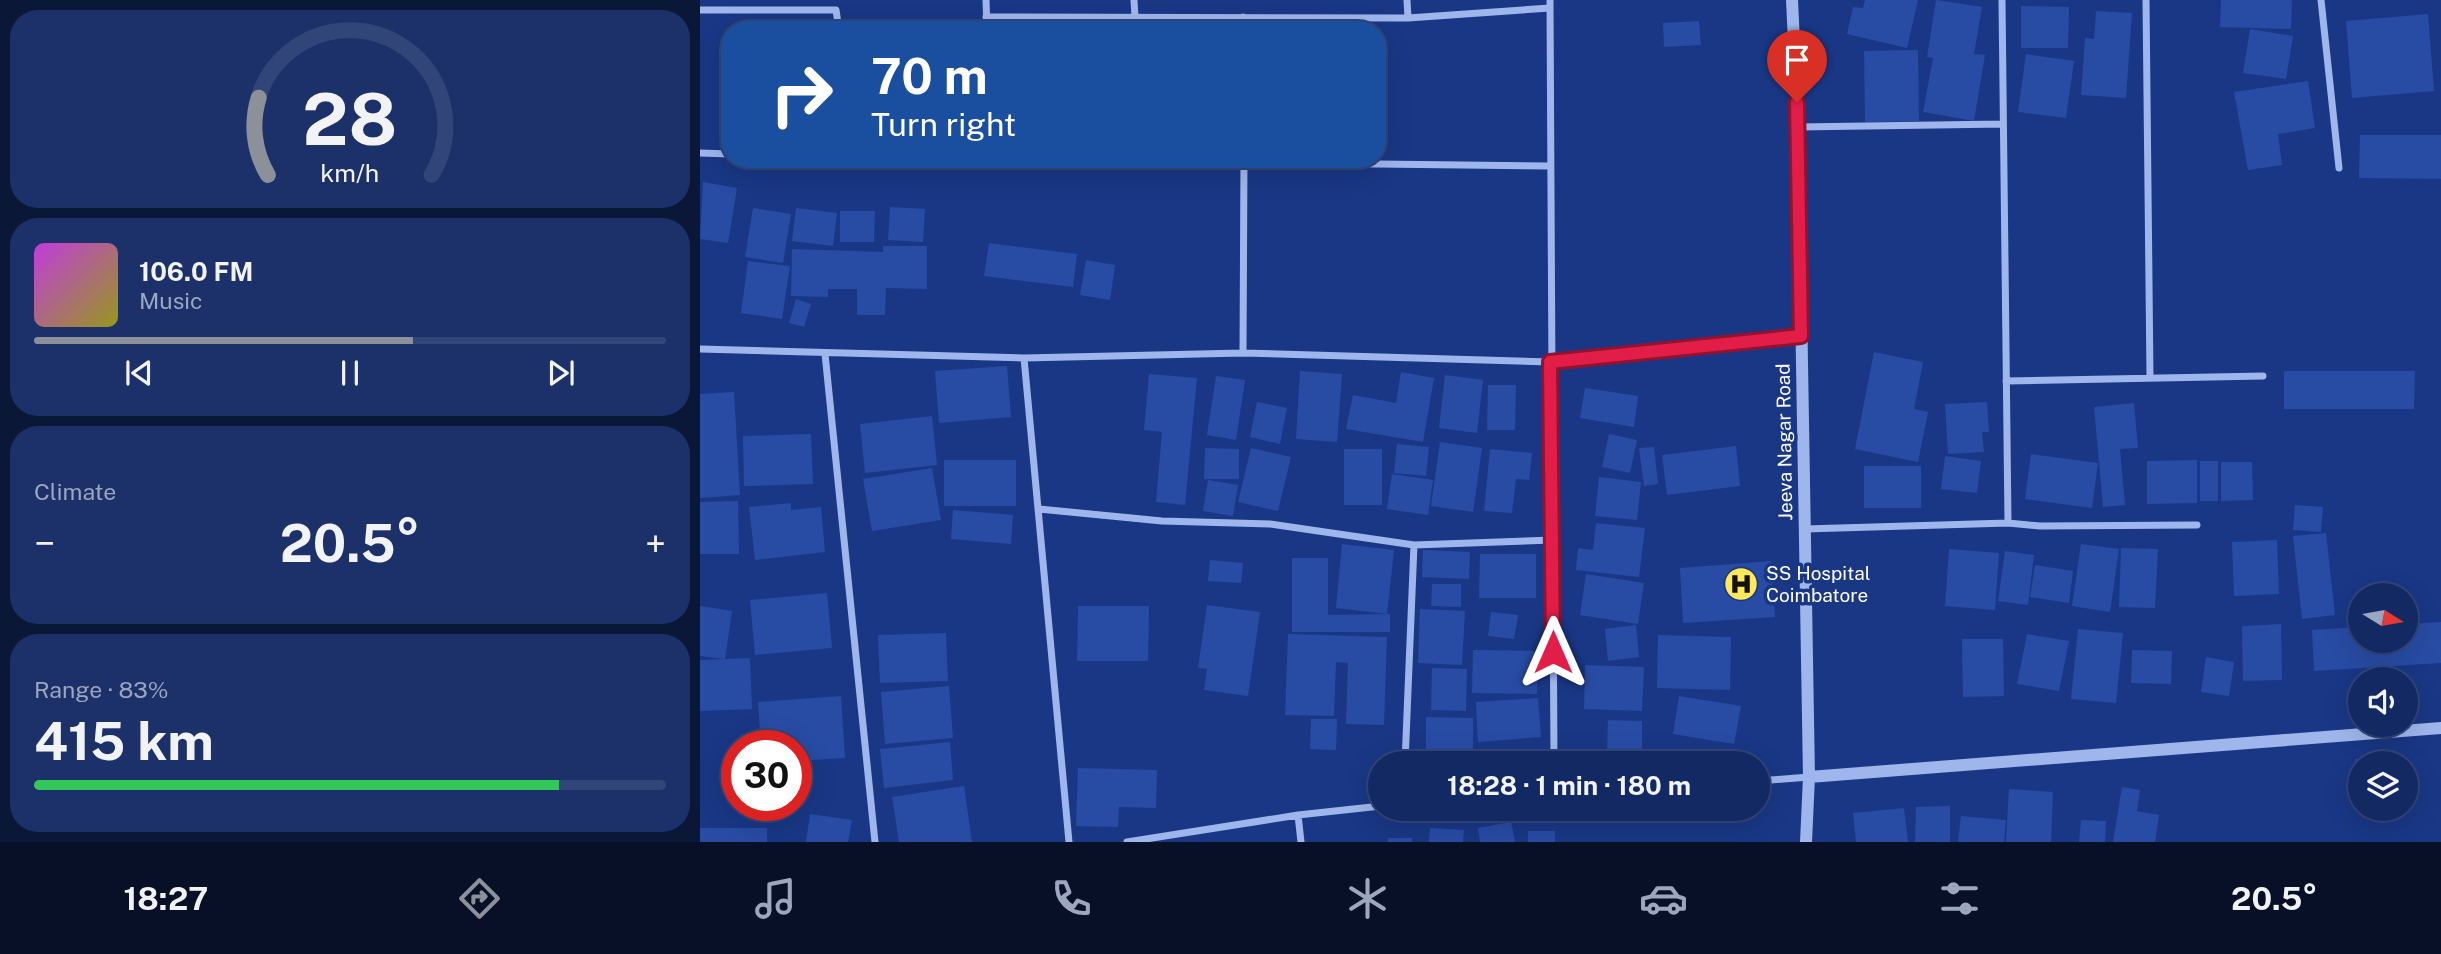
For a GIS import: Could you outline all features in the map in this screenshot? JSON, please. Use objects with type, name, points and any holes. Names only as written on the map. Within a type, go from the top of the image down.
[{"type":"street","points":[[838,21],[836,10],[840,0]]},
{"type":"street","points":[[986,0],[986,21]]},
{"type":"street","points":[[1133,0],[1135,17]]},
{"type":"street","points":[[1407,0],[1408,18]]},
{"type":"street","name":"Jeeva Nagar Road","points":[[1793,0],[1798,127],[1809,777],[1806,842]]},
{"type":"street","points":[[2002,0],[2008,523]]},
{"type":"street","points":[[2146,0],[2150,379]]},
{"type":"street","points":[[2321,0],[2339,168]]},
{"type":"street","points":[[986,17],[1408,18],[1550,4],[1554,751]]},
{"type":"street","points":[[700,10],[836,10]]},
{"type":"street","points":[[1798,127],[2003,124]]},
{"type":"street","points":[[700,153],[721,154]]},
{"type":"street","points":[[1386,164],[1549,166]]},
{"type":"street","points":[[1243,353],[1244,168]]},
{"type":"street","points":[[700,349],[1024,358],[1243,353],[1550,362],[1801,336]]},
{"type":"street","points":[[825,354],[875,842]]},
{"type":"street","points":[[1024,358],[1069,842]]},
{"type":"street","points":[[2006,381],[2263,376]]},
{"type":"street","points":[[1039,509],[1162,521],[1270,524],[1414,545],[1552,540]]},
{"type":"street","points":[[1805,529],[2008,523],[2039,526],[2197,525]]},
{"type":"street","points":[[1405,751],[1414,545]]},
{"type":"street","points":[[1770,780],[2441,728]]},
{"type":"street","points":[[1127,842],[1298,815],[1368,807]]},
{"type":"street","points":[[1298,815],[1301,842]]},
{"type":"building","points":[[1865,0],[1918,0],[1907,48],[1847,34],[1853,7],[1863,8]]},
{"type":"building","points":[[1936,0],[1982,7],[1974,54],[1985,55],[1974,121],[1923,112],[1933,58],[1927,57]]},
{"type":"building","points":[[2221,0],[2292,0],[2291,29],[2220,27]]},
{"type":"building","points":[[2021,6],[2069,7],[2068,48],[2021,48]]},
{"type":"building","points":[[2096,11],[2132,13],[2126,98],[2081,95],[2085,38],[2094,39]]},
{"type":"building","points":[[2428,14],[2434,91],[2352,98],[2346,21]]},
{"type":"building","points":[[1699,21],[1701,45],[1664,47],[1663,23]]},
{"type":"building","points":[[2250,29],[2293,36],[2286,79],[2243,73]]},
{"type":"building","points":[[1918,50],[1919,121],[1865,122],[1864,51]]},
{"type":"building","points":[[2026,54],[2074,61],[2066,118],[2018,112]]},
{"type":"building","points":[[2308,81],[2315,128],[2278,134],[2282,165],[2248,170],[2234,92]]},
{"type":"building","points":[[2360,135],[2441,135],[2441,179],[2359,178]]},
{"type":"building","points":[[703,182],[737,188],[728,243],[700,239]]},
{"type":"building","points":[[890,207],[925,209],[923,242],[888,240]]},
{"type":"building","points":[[753,208],[791,214],[783,263],[745,257]]},
{"type":"building","points":[[796,208],[837,213],[833,246],[792,241]]},
{"type":"building","points":[[840,211],[875,211],[874,242],[840,242]]},
{"type":"building","points":[[989,243],[1077,254],[1073,287],[984,276]]},
{"type":"building","points":[[883,246],[927,246],[927,289],[886,288],[885,315],[857,315],[857,289],[828,289],[828,297],[791,296],[792,249],[883,252]]},
{"type":"building","points":[[1086,260],[1115,265],[1110,300],[1080,295]]},
{"type":"building","points":[[748,261],[790,266],[782,319],[741,313]]},
{"type":"building","points":[[796,299],[811,304],[804,327],[789,323]]},
{"type":"building","points":[[1874,352],[1923,362],[1914,409],[1928,412],[1918,462],[1855,449]]},
{"type":"building","points":[[1007,366],[1011,417],[939,423],[935,371]]},
{"type":"building","points":[[1300,371],[1342,374],[1337,442],[1296,439]]},
{"type":"building","points":[[2284,371],[2415,371],[2414,409],[2284,409]]},
{"type":"building","points":[[1401,372],[1434,378],[1423,442],[1346,429],[1353,395],[1396,403]]},
{"type":"building","points":[[1149,374],[1197,378],[1185,505],[1156,502],[1162,432],[1144,430]]},
{"type":"building","points":[[1445,375],[1483,380],[1477,433],[1439,428]]},
{"type":"building","points":[[1216,376],[1245,380],[1236,440],[1207,435]]},
{"type":"building","points":[[1488,385],[1516,385],[1515,430],[1487,430]]},
{"type":"building","points":[[1585,388],[1638,396],[1634,427],[1580,418]]},
{"type":"building","points":[[734,392],[740,495],[700,498],[700,394]]},
{"type":"building","points":[[1257,402],[1287,408],[1280,444],[1250,437]]},
{"type":"building","points":[[1987,402],[1989,432],[1982,432],[1984,452],[1948,454],[1945,404]]},
{"type":"building","points":[[2134,403],[2138,448],[2120,449],[2125,505],[2103,507],[2094,407]]},
{"type":"building","points":[[932,416],[937,465],[865,473],[860,424]]},
{"type":"building","points":[[811,434],[813,484],[744,486],[743,436]]},
{"type":"building","points":[[1609,434],[1637,440],[1630,473],[1602,467]]},
{"type":"building","points":[[1440,442],[1482,448],[1473,512],[1431,506]]},
{"type":"building","points":[[1397,444],[1429,447],[1426,476],[1394,473]]},
{"type":"building","points":[[1736,446],[1740,486],[1667,495],[1662,455]]},
{"type":"building","points":[[1654,447],[1658,484],[1644,486],[1639,448]]},
{"type":"building","points":[[1205,448],[1239,449],[1239,479],[1204,479]]},
{"type":"building","points":[[1251,448],[1291,457],[1278,511],[1238,502]]},
{"type":"building","points":[[1344,449],[1382,449],[1382,505],[1344,505]]},
{"type":"building","points":[[1490,449],[1532,453],[1529,480],[1516,479],[1512,513],[1484,511]]},
{"type":"building","points":[[2031,454],[2098,463],[2092,508],[2025,499]]},
{"type":"building","points":[[1945,456],[1981,461],[1977,493],[1941,489]]},
{"type":"building","points":[[944,460],[1016,460],[1016,506],[944,506]]},
{"type":"building","points":[[2197,460],[2197,503],[2147,504],[2147,461]]},
{"type":"building","points":[[2200,461],[2218,461],[2218,501],[2200,501]]},
{"type":"building","points":[[2221,462],[2252,462],[2253,500],[2221,501]]},
{"type":"building","points":[[1864,466],[1921,466],[1921,508],[1864,508]]},
{"type":"building","points":[[932,468],[941,520],[872,531],[863,479]]},
{"type":"building","points":[[1392,474],[1433,480],[1428,515],[1387,509]]},
{"type":"building","points":[[1599,477],[1641,482],[1637,520],[1595,516]]},
{"type":"building","points":[[1208,480],[1238,485],[1233,516],[1203,511]]},
{"type":"building","points":[[738,501],[739,554],[700,554],[700,502]]},
{"type":"building","points":[[791,503],[791,510],[821,507],[825,552],[755,560],[749,507]]},
{"type":"building","points":[[2295,505],[2323,507],[2321,532],[2293,530]]},
{"type":"building","points":[[953,510],[1013,515],[1011,544],[951,539]]},
{"type":"building","points":[[1596,523],[1645,528],[1639,577],[1576,570],[1578,548],[1593,550]]},
{"type":"building","points":[[2326,533],[2335,615],[2302,619],[2293,536]]},
{"type":"building","points":[[2277,540],[2279,594],[2234,596],[2232,542]]},
{"type":"building","points":[[1342,544],[1394,550],[1387,614],[1336,608]]},
{"type":"building","points":[[2081,544],[2119,549],[2110,612],[2072,606]]},
{"type":"building","points":[[2121,548],[2158,549],[2155,608],[2119,607]]},
{"type":"building","points":[[1949,549],[1999,553],[1995,610],[1945,606]]},
{"type":"building","points":[[1423,550],[1470,552],[1469,579],[1422,577]]},
{"type":"building","points":[[2005,551],[2034,555],[2028,605],[1998,601]]},
{"type":"building","points":[[1480,554],[1536,554],[1536,598],[1479,598]]},
{"type":"building","points":[[1292,558],[1328,558],[1328,615],[1390,614],[1390,632],[1292,632]]},
{"type":"building","points":[[1210,560],[1243,563],[1241,583],[1208,581]]},
{"type":"building","points":[[1772,561],[1775,617],[1683,623],[1680,568]]},
{"type":"building","points":[[2035,565],[2073,571],[2069,603],[2030,597]]},
{"type":"building","points":[[1586,574],[1644,583],[1638,624],[1580,615]]},
{"type":"building","points":[[1432,584],[1461,584],[1461,607],[1431,606]]},
{"type":"building","points":[[827,593],[832,648],[755,655],[750,600]]},
{"type":"building","points":[[1207,605],[1260,612],[1248,696],[1204,690],[1207,669],[1198,668]]},
{"type":"building","points":[[700,606],[732,611],[725,659],[700,656]]},
{"type":"building","points":[[1078,606],[1149,606],[1148,661],[1077,661]]},
{"type":"building","points":[[1420,609],[1465,611],[1462,665],[1418,663]]},
{"type":"building","points":[[1491,612],[1518,615],[1514,639],[1488,636]]},
{"type":"building","points":[[2441,622],[2441,663],[2314,671],[2312,630],[2348,628],[2348,653],[2418,653],[2418,623]]},
{"type":"building","points":[[2281,624],[2282,680],[2243,681],[2242,626]]},
{"type":"building","points":[[1636,625],[1639,657],[1608,661],[1605,629]]},
{"type":"building","points":[[2078,629],[2123,633],[2116,703],[2071,699]]},
{"type":"building","points":[[946,633],[948,681],[880,683],[878,635]]},
{"type":"building","points":[[1288,634],[1387,637],[1384,725],[1346,724],[1348,663],[1336,662],[1334,716],[1285,715]]},
{"type":"building","points":[[2027,634],[2069,641],[2059,691],[2017,684]]},
{"type":"building","points":[[1658,635],[1731,637],[1730,690],[1657,688]]},
{"type":"building","points":[[1962,639],[2003,639],[2004,696],[1963,697]]},
{"type":"building","points":[[1473,650],[1538,651],[1537,694],[1472,693]]},
{"type":"building","points":[[2132,650],[2172,651],[2171,684],[2131,683]]},
{"type":"building","points":[[2206,657],[2234,662],[2229,696],[2201,692]]},
{"type":"building","points":[[750,658],[752,709],[700,711],[700,660]]},
{"type":"building","points":[[1585,665],[1644,667],[1642,711],[1584,709]]},
{"type":"building","points":[[1432,668],[1467,669],[1466,711],[1431,710]]},
{"type":"building","points":[[949,686],[953,738],[885,744],[881,692]]},
{"type":"building","points":[[841,696],[845,758],[812,760],[812,730],[760,730],[758,702]]},
{"type":"building","points":[[1679,696],[1741,706],[1734,744],[1673,734]]},
{"type":"building","points":[[1538,698],[1541,737],[1478,742],[1476,702]]},
{"type":"building","points":[[1426,717],[1473,718],[1473,751],[1426,751]]},
{"type":"building","points":[[1311,719],[1337,719],[1336,750],[1310,749]]},
{"type":"building","points":[[1608,720],[1642,721],[1642,751],[1607,751]]},
{"type":"building","points":[[950,742],[953,780],[884,788],[880,749]]},
{"type":"building","points":[[1078,768],[1157,770],[1156,808],[1119,807],[1118,827],[1076,826]]},
{"type":"building","points":[[964,786],[972,842],[899,842],[892,797]]},
{"type":"building","points":[[2122,787],[2140,790],[2137,811],[2159,815],[2155,842],[2113,842]]},
{"type":"building","points":[[2009,789],[2053,792],[2051,842],[2006,842]]},
{"type":"building","points":[[1950,806],[1950,842],[1915,842],[1916,807]]},
{"type":"building","points":[[1904,808],[1908,842],[1856,842],[1853,813]]},
{"type":"building","points":[[812,814],[852,820],[848,842],[806,842]]},
{"type":"building","points":[[1961,816],[2006,820],[2004,842],[1958,842]]},
{"type":"building","points":[[2081,820],[2106,821],[2105,842],[2079,842]]},
{"type":"building","points":[[1511,822],[1515,842],[1480,842],[1478,828]]},
{"type":"building","points":[[700,828],[767,828],[767,842],[700,842]]},
{"type":"building","points":[[1430,828],[1464,830],[1463,842],[1429,842]]},
{"type":"building","points":[[1528,831],[1555,831],[1555,842],[1528,842]]},
{"type":"building","points":[[1388,838],[1412,838],[1412,842],[1388,842]]},
{"type":"place","name":"SS Hospital Coimbatore","points":[[1741,584]]},
{"type":"route","points":[[1553,652],[1550,362],[1801,336],[1797,102]]}]
